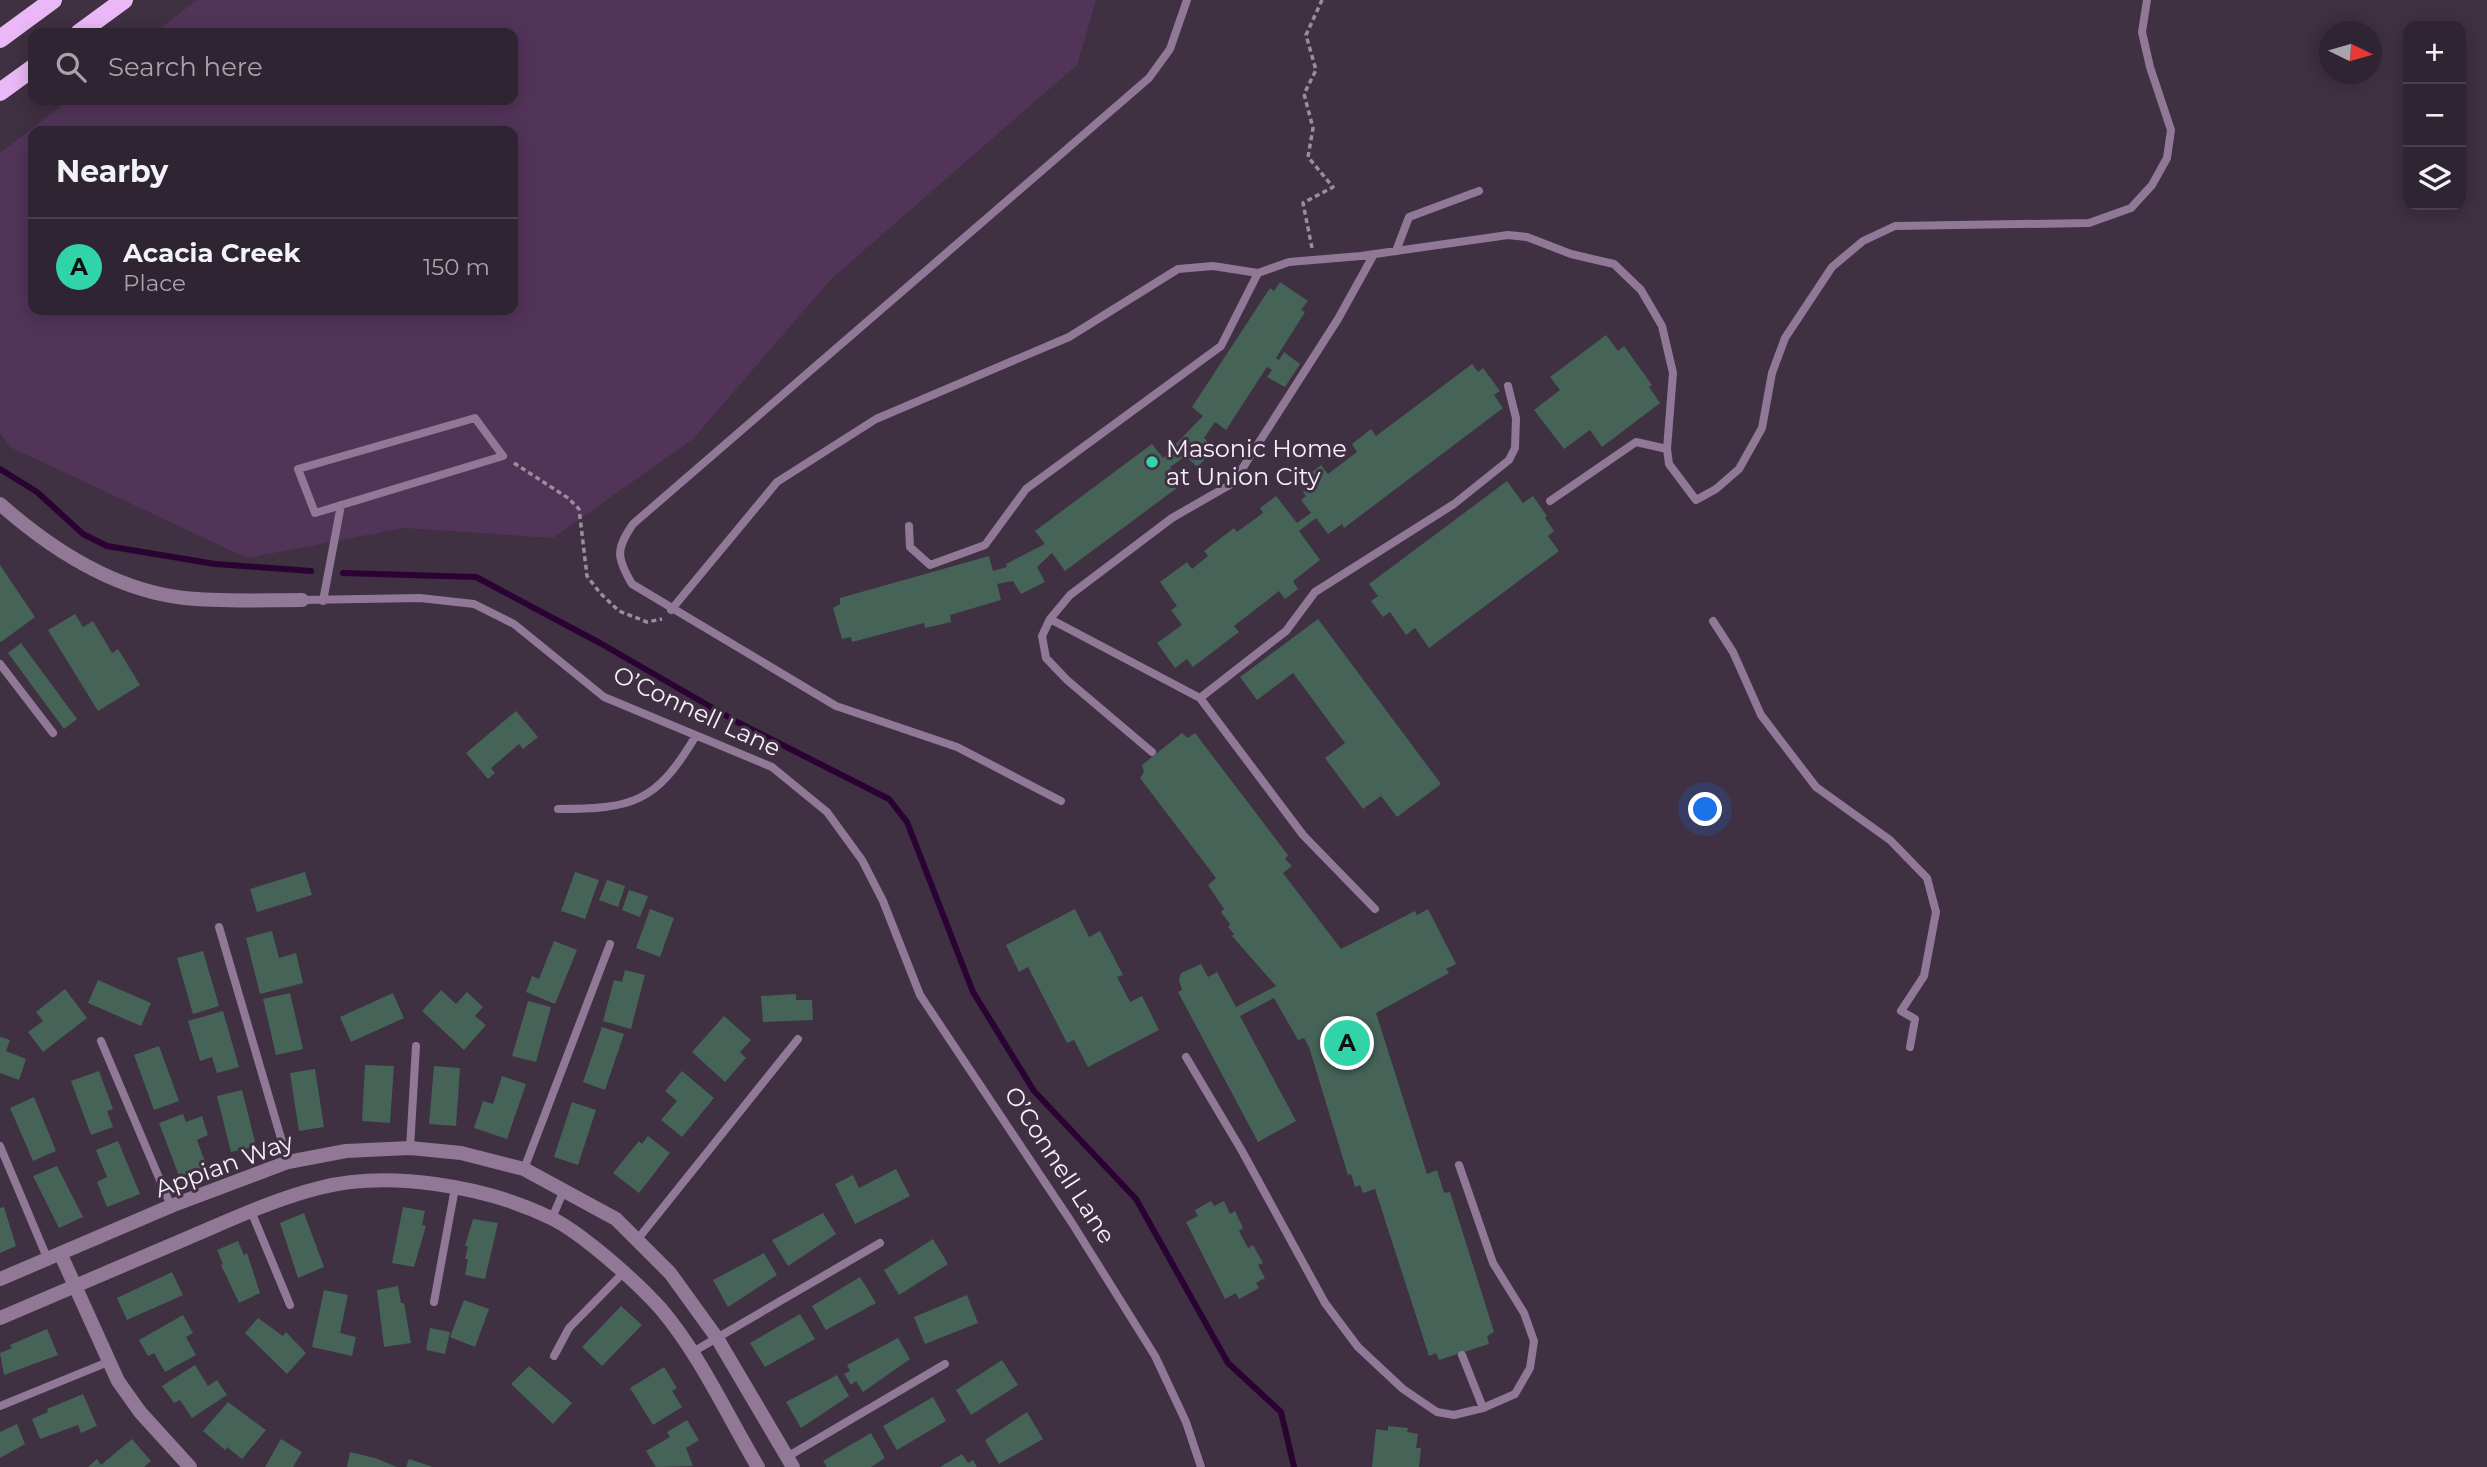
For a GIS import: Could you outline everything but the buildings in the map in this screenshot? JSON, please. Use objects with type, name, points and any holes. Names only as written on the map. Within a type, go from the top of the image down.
[{"type":"main road","points":[[0,39],[53,0]]},
{"type":"main road","points":[[86,28],[124,0]]},
{"type":"main road","points":[[0,92],[28,72]]},
{"type":"street","name":"O’Connell Lane","points":[[0,504],[25,526],[107,579],[183,598],[302,600]]},
{"type":"street","name":"Appian Way","points":[[0,1279],[55,1258],[171,1206],[288,1163],[346,1151],[410,1147],[461,1153],[524,1169],[616,1219],[670,1273],[716,1338],[790,1462]]},
{"type":"street","points":[[0,1318],[251,1212],[319,1187],[367,1180],[409,1180],[455,1188],[495,1197],[552,1218],[624,1272],[662,1310],[691,1353],[758,1467]]},
{"type":"street","points":[[55,1258],[74,1287],[108,1362],[139,1412],[189,1467]]},
{"type":"lane","points":[[1061,801],[957,747],[835,706],[671,610],[632,584],[621,565],[620,544],[634,524],[1149,78],[1170,49],[1187,0]]},
{"type":"lane","points":[[671,610],[777,482],[876,419],[1069,337],[1178,269],[1213,265],[1258,273],[1289,262],[1374,254],[1508,235],[1527,237],[1571,254],[1614,264],[1641,290],[1662,326],[1673,373],[1667,449],[1669,464],[1696,499],[1716,489],[1739,468],[1762,428],[1772,373],[1784,338],[1832,267],[1863,241],[1895,226],[2089,223],[2131,208],[2152,185],[2167,158],[2171,130],[2142,32],[2147,0]]},
{"type":"lane","points":[[1396,251],[1409,217],[1479,191]]},
{"type":"lane","points":[[1152,752],[1067,680],[1046,658],[1042,636],[1050,619],[1070,595],[1172,518],[1233,483],[1338,319],[1374,254]]},
{"type":"lane","points":[[909,526],[910,547],[930,565],[985,545],[1026,489],[1220,346],[1258,273]]},
{"type":"lane","points":[[1200,698],[1286,631],[1315,592],[1454,504],[1509,460],[1515,448],[1516,418],[1507,386]]},
{"type":"lane","points":[[475,418],[503,456],[315,513],[298,469],[475,418]]},
{"type":"lane","points":[[1550,501],[1636,442],[1667,449]]},
{"type":"lane","points":[[323,601],[341,505]]},
{"type":"lane","name":"O’Connell Lane","points":[[302,600],[419,598],[474,604],[514,624],[604,697],[772,767],[827,812],[862,860],[883,901],[920,995],[1072,1223],[1155,1356],[1186,1422],[1201,1467]]},
{"type":"lane","points":[[1050,619],[1200,698],[1303,835],[1375,909]]},
{"type":"lane","points":[[1713,621],[1733,652],[1761,715],[1816,787],[1890,840],[1927,878],[1936,912],[1924,976],[1901,1011],[1915,1018],[1910,1047]]},
{"type":"lane","points":[[0,664],[52,733]]},
{"type":"lane","points":[[558,809],[607,809],[652,792],[675,771],[695,737]]},
{"type":"lane","points":[[219,928],[288,1163]]},
{"type":"lane","points":[[524,1169],[610,944]]},
{"type":"lane","points":[[638,1240],[799,1040]]},
{"type":"lane","points":[[101,1041],[171,1206]]},
{"type":"lane","points":[[410,1147],[416,1046]]},
{"type":"lane","points":[[1186,1057],[1242,1151],[1325,1303],[1358,1347],[1403,1389],[1437,1412],[1454,1415],[1483,1408],[1515,1394],[1530,1368],[1534,1341],[1524,1313],[1493,1263],[1459,1165]]},
{"type":"lane","points":[[0,1146],[55,1258]]},
{"type":"lane","points":[[434,1302],[455,1188]]},
{"type":"lane","points":[[552,1218],[564,1190]]},
{"type":"lane","points":[[251,1212],[290,1305]]},
{"type":"lane","points":[[691,1353],[880,1242]]},
{"type":"lane","points":[[554,1356],[569,1328],[624,1272]]},
{"type":"lane","points":[[1462,1355],[1483,1408]]},
{"type":"lane","points":[[0,1406],[108,1362]]},
{"type":"lane","points":[[790,1462],[945,1364]]},
{"type":"path","points":[[1314,260],[1303,203],[1333,187],[1308,157],[1314,128],[1304,94],[1316,70],[1307,35],[1322,0]]},
{"type":"path","points":[[503,456],[568,498],[579,509],[587,576],[619,611],[647,622],[659,621],[671,610]]},
{"type":"shaded area","points":[[197,0],[1096,0],[1077,65],[831,279],[693,439],[553,538],[404,528],[247,558],[10,447],[0,433],[0,153],[28,131],[28,315],[518,315],[518,126],[35,126],[62,105],[518,105],[518,28],[161,28]]},
{"type":"waterway","points":[[0,469],[37,492],[83,534],[107,546],[215,564],[311,571]]},
{"type":"waterway","points":[[343,573],[476,577],[600,643],[737,722],[889,799],[907,822],[973,992],[1034,1091],[1136,1199],[1228,1363],[1281,1412],[1294,1467]]},
{"type":"place","name":"Masonic Home at Union City","points":[[1152,462]]},
{"type":"place","name":"Acacia Creek","points":[[1347,1043]]}]
